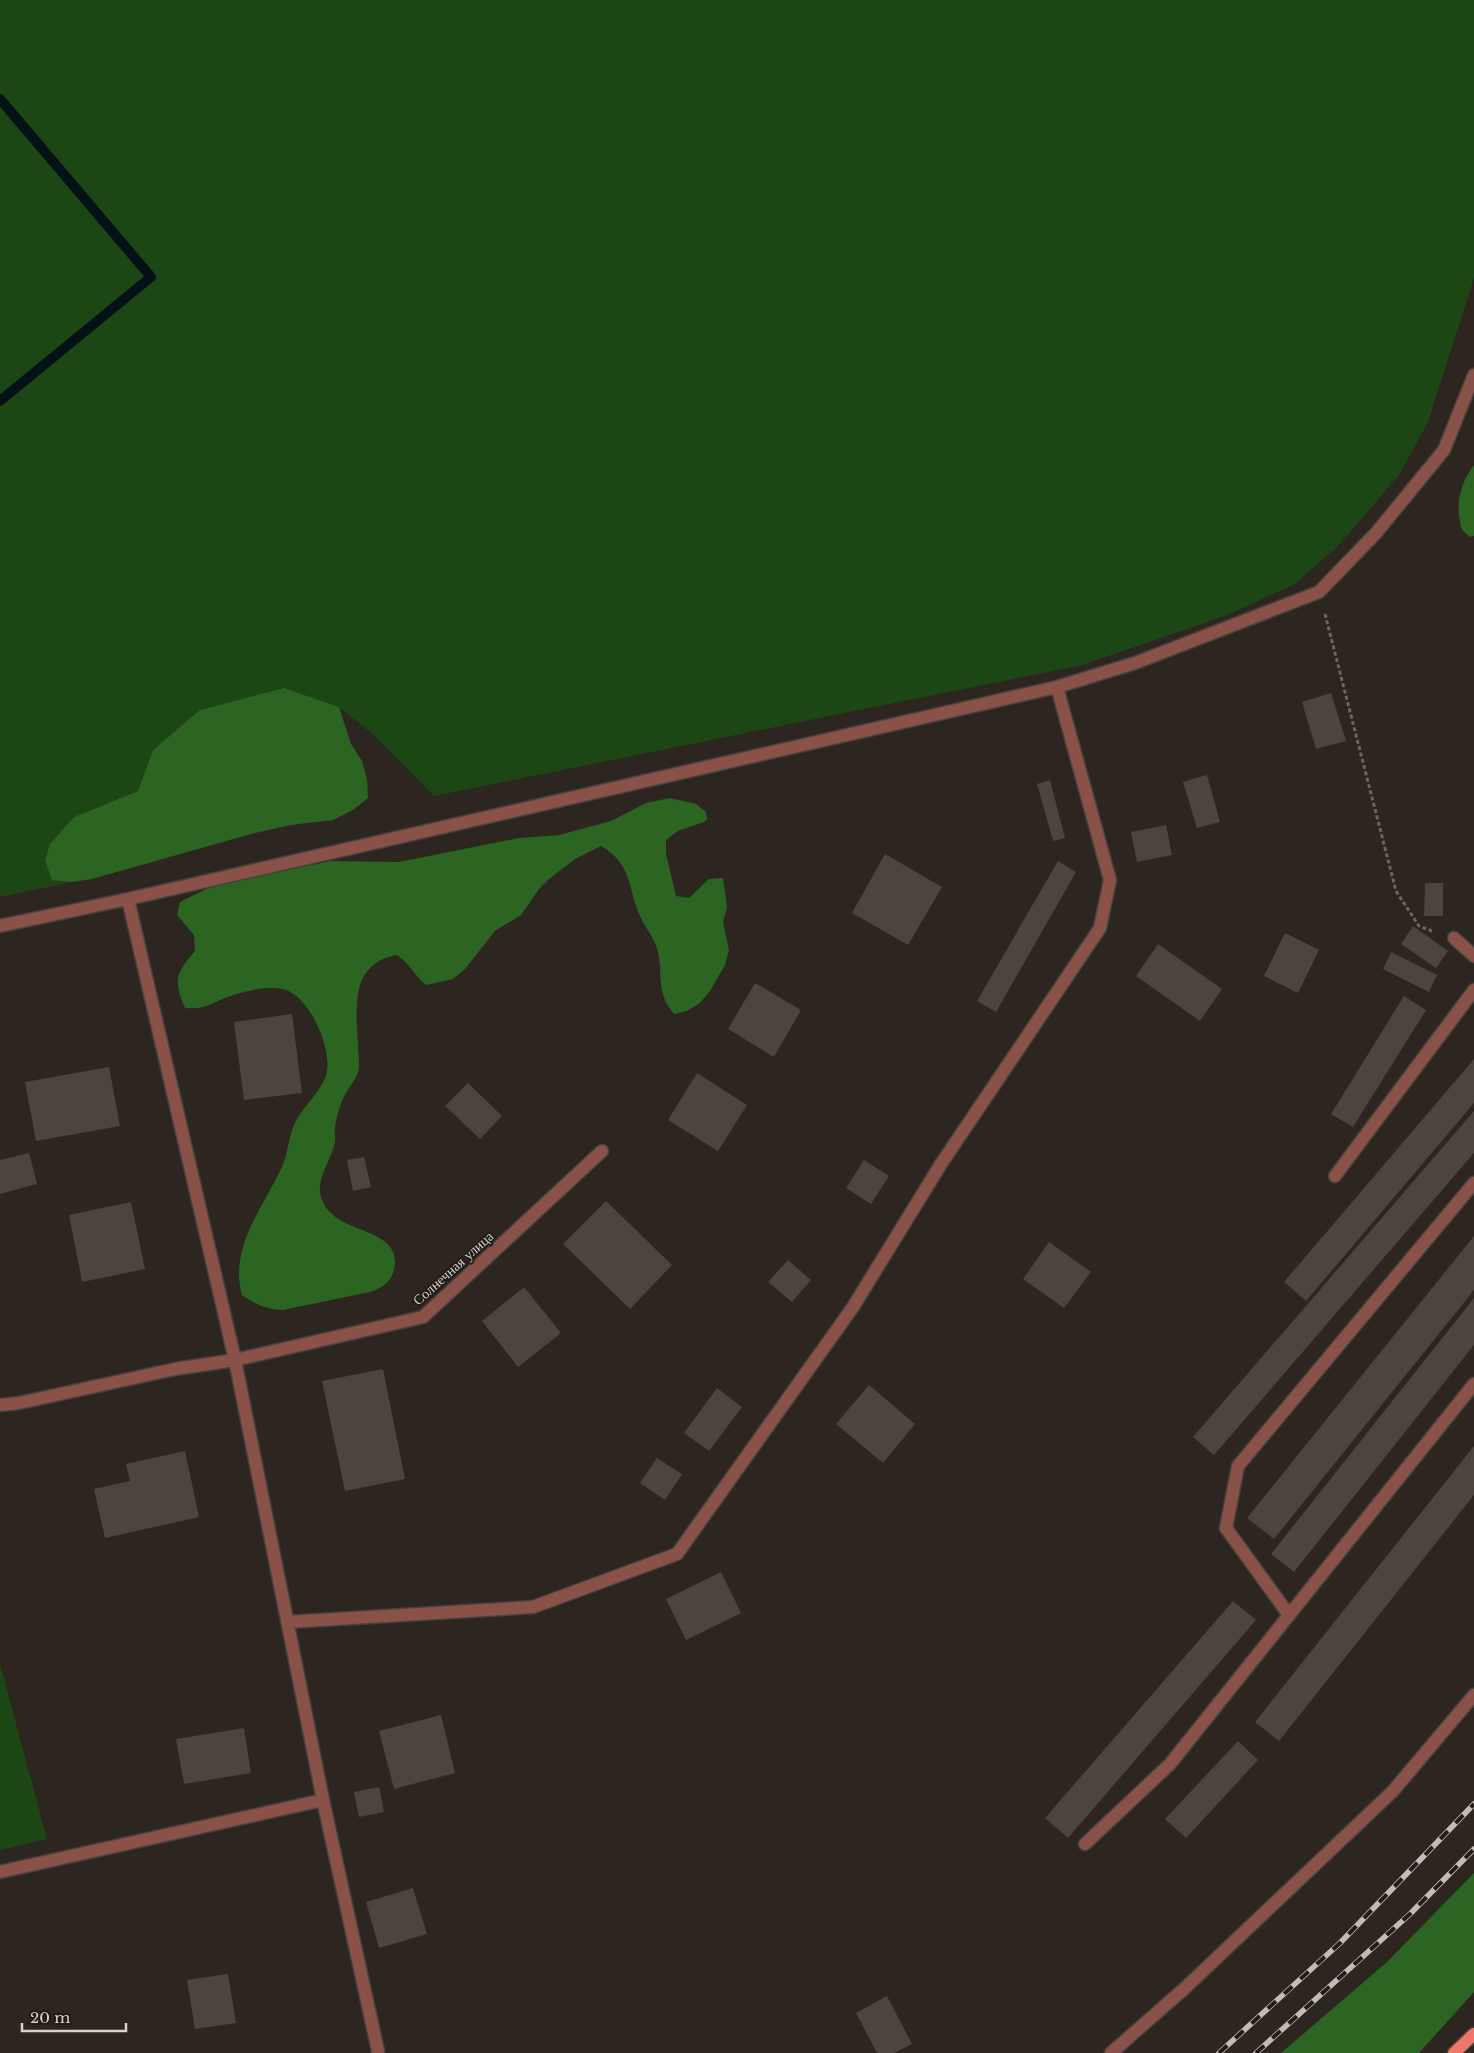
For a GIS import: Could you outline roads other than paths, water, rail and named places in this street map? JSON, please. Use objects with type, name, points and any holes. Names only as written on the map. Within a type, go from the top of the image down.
[{"type":"main road","points":[[1454,2053],[1474,2034]]},
{"type":"street","points":[[0,926],[128,899],[1058,687],[1135,663],[1319,592],[1382,526],[1444,450],[1474,375]]},
{"type":"street","points":[[287,1622],[533,1607],[677,1554],[853,1307],[941,1164],[1100,928],[1110,880],[1058,687]]},
{"type":"street","points":[[128,899],[235,1360],[323,1800],[378,2051]]},
{"type":"street","points":[[1454,938],[1474,956]]},
{"type":"street","points":[[1335,1176],[1474,990]]},
{"type":"street","name":"Солнечная улица","points":[[0,1405],[19,1403],[175,1369],[235,1360],[423,1317],[602,1151]]},
{"type":"street","points":[[1290,1615],[1226,1528],[1238,1466],[1474,1183]]},
{"type":"street","points":[[1085,1844],[1170,1764],[1474,1384]]},
{"type":"street","points":[[1111,2053],[1185,1988],[1393,1791],[1474,1695]]},
{"type":"street","points":[[0,1872],[323,1800]]},
{"type":"waterway","points":[[0,99],[151,277],[0,401]]},
{"type":"railway","points":[[1219,2053],[1340,1943],[1474,1804]]},
{"type":"railway","points":[[1256,2053],[1410,1914],[1474,1849]]}]
